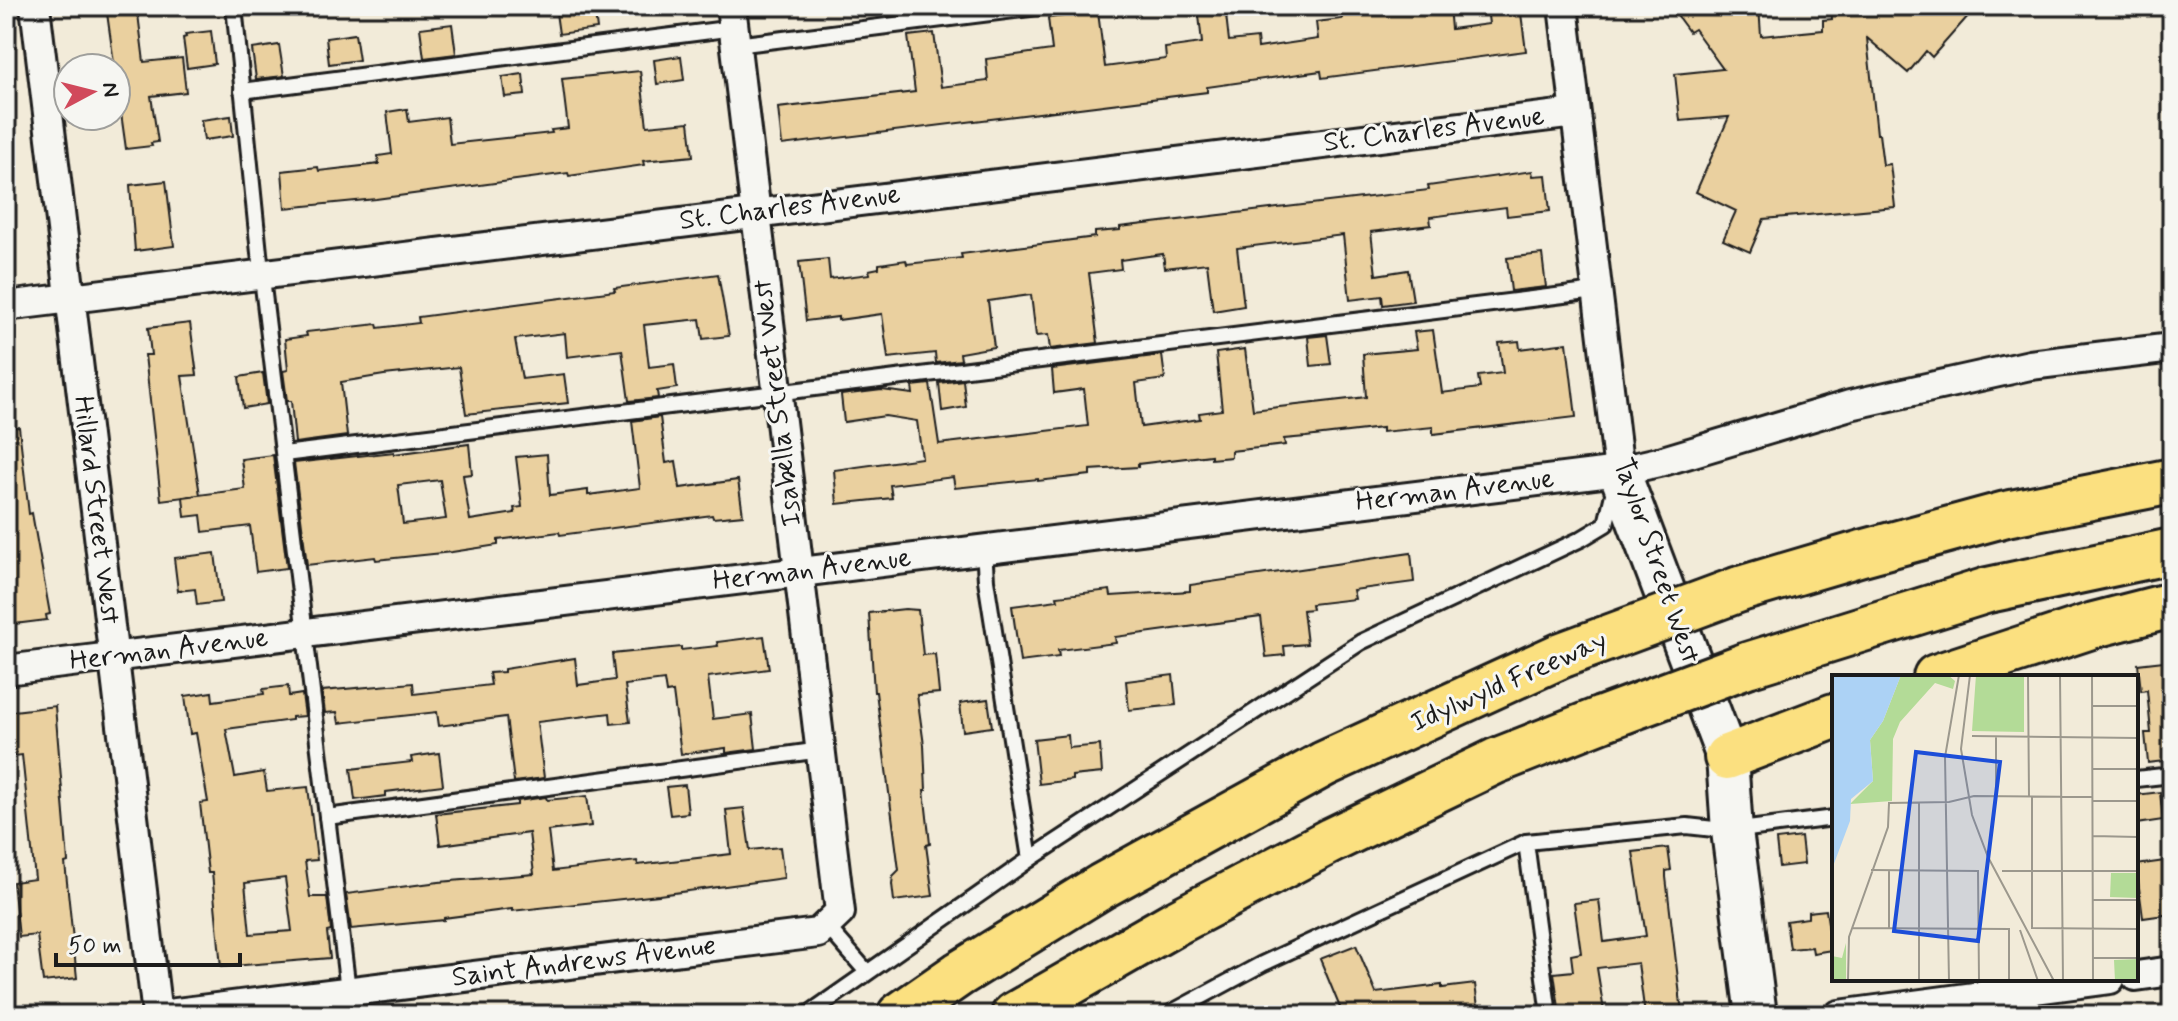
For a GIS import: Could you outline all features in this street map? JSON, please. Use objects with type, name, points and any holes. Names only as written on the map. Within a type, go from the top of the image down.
[{"type":"highway","name":"Idylwyld Freeway","points":[[900,1015],[959,974],[1102,886],[1324,764],[1562,655],[1740,589],[1862,553],[2006,514],[2172,481]]},
{"type":"highway","points":[[1014,1015],[1175,923],[1332,840],[1496,761],[1747,665],[1988,590],[2172,551]]},
{"type":"highway","points":[[1942,675],[2094,625],[2172,605]]},
{"type":"highway","points":[[1727,757],[1832,717]]},
{"type":"street","name":"Hillard Street West","points":[[35,6],[158,1015]]},
{"type":"street","name":"Taylor Street West","points":[[1563,6],[1619,471],[1727,757],[1732,831],[1756,1015]]},
{"type":"street","name":"Isabella Street West","points":[[733,27],[840,912],[822,929]]},
{"type":"street","name":"St. Charles Avenue","points":[[6,306],[1575,113]]},
{"type":"street","name":"Herman Avenue","points":[[6,670],[1619,471],[1663,461],[1850,405],[2030,365],[2172,348]]},
{"type":"street","name":"Saint Andrews Avenue","points":[[158,1015],[350,1003],[822,929]]},
{"type":"street","points":[[2138,976],[2172,971]]},
{"type":"street","points":[[1839,1015],[1952,1007],[2099,981]]},
{"type":"lane","points":[[234,6],[262,273],[350,1003]]},
{"type":"lane","points":[[242,91],[733,27],[1046,6]]},
{"type":"lane","points":[[284,454],[1596,291]]},
{"type":"lane","points":[[807,1015],[1030,859],[1361,642],[1581,539],[1606,524],[1619,471]]},
{"type":"lane","points":[[984,549],[986,580],[1030,859]]},
{"type":"lane","points":[[327,817],[821,750]]},
{"type":"lane","points":[[2138,779],[2172,775]]},
{"type":"lane","points":[[1167,1015],[1262,964],[1526,842],[1687,826],[1732,831],[1832,818]]},
{"type":"lane","points":[[1526,842],[1549,1015]]},
{"type":"lane","points":[[822,929],[867,972]]},
{"type":"building","points":[[106,6],[137,6],[144,62],[182,58],[186,92],[151,96],[158,142],[151,143],[152,146],[126,149],[124,132],[132,132],[132,52],[112,52]]},
{"type":"building","points":[[555,6],[594,6],[597,29],[559,34]]},
{"type":"building","points":[[1198,6],[1225,6],[1229,41],[1257,38],[1258,48],[1318,39],[1316,22],[1342,19],[1340,6],[1449,6],[1451,29],[1489,24],[1487,8],[1520,6],[1526,51],[1322,78],[1321,71],[1207,87],[1207,92],[782,145],[778,108],[915,92],[908,36],[934,33],[941,87],[988,81],[986,59],[1052,50],[1048,18],[1098,12],[1105,67],[1166,59],[1165,48],[1202,43]]},
{"type":"building","points":[[1670,6],[1759,6],[1761,36],[1823,30],[1823,20],[1832,19],[1831,6],[1977,6],[1932,57],[1926,51],[1908,73],[1867,38],[1877,134],[1883,165],[1890,164],[1895,207],[1764,219],[1750,252],[1723,240],[1736,211],[1696,192],[1729,117],[1680,121],[1675,74],[1723,69],[1694,29],[1689,32]]},
{"type":"building","points":[[452,24],[456,54],[424,58],[420,28]]},
{"type":"building","points":[[211,31],[215,64],[187,68],[185,34]]},
{"type":"building","points":[[355,34],[359,60],[329,64],[326,38]]},
{"type":"building","points":[[279,45],[284,76],[256,79],[252,49]]},
{"type":"building","points":[[681,56],[684,80],[657,84],[654,60]]},
{"type":"building","points":[[640,71],[647,126],[689,122],[693,156],[643,161],[644,165],[569,176],[568,173],[285,208],[282,171],[318,167],[319,171],[379,164],[378,156],[392,154],[387,112],[407,109],[409,122],[447,117],[450,144],[552,133],[551,130],[568,128],[562,79]]},
{"type":"building","points":[[523,74],[525,95],[505,97],[502,77]]},
{"type":"building","points":[[231,116],[233,136],[204,140],[201,120]]},
{"type":"building","points":[[1532,171],[1533,176],[1546,175],[1550,211],[1507,216],[1506,207],[1430,217],[1431,225],[1371,232],[1376,275],[1408,270],[1413,301],[1383,305],[1382,296],[1350,300],[1343,235],[1237,248],[1244,306],[1213,311],[1207,263],[1165,268],[1163,254],[1120,260],[1121,269],[1089,273],[1098,343],[1050,349],[1048,335],[1036,336],[1031,295],[988,301],[994,347],[960,353],[961,360],[936,363],[935,353],[888,358],[882,314],[806,321],[799,262],[828,259],[830,279],[870,274],[869,270],[879,268],[879,264],[962,258],[961,254],[1095,237],[1095,232],[1120,230],[1120,227],[1429,190],[1428,186]]},
{"type":"building","points":[[166,181],[174,246],[135,251],[130,185]]},
{"type":"building","points":[[1542,254],[1546,287],[1511,291],[1507,258]]},
{"type":"building","points":[[718,274],[729,336],[703,339],[700,319],[644,325],[649,367],[674,364],[677,388],[657,391],[658,398],[629,401],[622,350],[567,357],[565,333],[515,339],[522,379],[564,374],[568,403],[466,414],[459,367],[384,375],[341,382],[347,436],[295,443],[291,401],[287,401],[283,371],[288,370],[285,339],[307,336],[306,332],[419,323],[418,317]]},
{"type":"building","points":[[190,323],[197,375],[182,376],[200,495],[161,500],[145,355],[151,355],[148,328]]},
{"type":"building","points":[[1433,330],[1442,393],[1480,388],[1478,376],[1503,373],[1499,343],[1519,341],[1520,349],[1567,343],[1576,417],[1433,434],[1433,427],[1382,432],[1382,428],[1284,439],[1285,445],[1231,451],[1231,457],[1211,459],[1211,455],[1138,464],[1138,467],[1090,470],[1090,475],[1038,481],[955,488],[953,477],[890,485],[892,498],[837,504],[834,470],[922,458],[917,421],[885,416],[844,422],[841,395],[882,390],[913,394],[912,386],[930,384],[939,444],[1088,426],[1084,389],[1054,393],[1052,369],[1162,355],[1165,379],[1136,383],[1141,427],[1200,419],[1199,413],[1222,410],[1216,353],[1245,349],[1253,410],[1366,397],[1363,354],[1417,349],[1414,332]]},
{"type":"building","points":[[1327,335],[1331,364],[1311,366],[1308,337]]},
{"type":"building","points":[[263,373],[267,404],[243,408],[239,377]]},
{"type":"building","points":[[963,380],[966,407],[942,411],[939,383]]},
{"type":"building","points":[[660,417],[666,463],[676,461],[680,488],[738,480],[743,515],[713,518],[712,515],[560,535],[559,532],[498,540],[498,545],[452,552],[307,565],[294,463],[469,444],[472,474],[463,475],[470,520],[515,513],[514,508],[522,507],[516,457],[547,454],[550,495],[588,490],[588,495],[640,488],[632,421]],"holes":[[[440,480],[446,519],[403,524],[398,485]]]},
{"type":"building","points":[[19,427],[29,514],[32,513],[50,614],[46,615],[47,620],[6,625],[6,428]]},
{"type":"building","points":[[273,455],[287,568],[256,572],[250,526],[203,532],[201,515],[185,517],[183,497],[245,489],[241,459]]},
{"type":"building","points":[[215,553],[221,602],[197,605],[195,589],[178,591],[174,558]]},
{"type":"building","points":[[1411,553],[1414,582],[1353,590],[1355,599],[1311,604],[1312,609],[1303,610],[1307,644],[1284,646],[1285,655],[1266,657],[1261,617],[1115,637],[1116,643],[1058,650],[1059,657],[1020,662],[1012,606],[1058,600],[1057,596],[1110,590],[1111,596],[1190,591],[1190,585]]},
{"type":"building","points":[[918,610],[923,655],[935,654],[939,693],[917,695],[924,745],[924,790],[930,844],[926,845],[933,896],[894,901],[893,876],[899,870],[874,692],[869,613]]},
{"type":"building","points":[[764,636],[769,669],[708,677],[713,719],[752,714],[756,749],[726,753],[726,748],[681,754],[673,692],[666,693],[664,680],[625,685],[630,722],[611,724],[610,713],[537,722],[544,778],[514,782],[506,717],[439,726],[437,712],[339,723],[337,712],[325,713],[322,691],[413,683],[414,694],[491,685],[489,673],[575,658],[578,685],[615,680],[612,654],[718,646],[717,642]]},
{"type":"building","points":[[2172,660],[2172,760],[2148,763],[2145,733],[2151,733],[2147,690],[2141,691],[2138,664]]},
{"type":"building","points":[[1173,675],[1176,705],[1129,710],[1126,681]]},
{"type":"building","points":[[288,686],[289,696],[302,694],[305,716],[226,729],[235,777],[264,772],[267,791],[308,787],[317,860],[305,861],[310,897],[327,897],[330,958],[221,967],[212,873],[208,873],[200,803],[208,802],[196,733],[190,734],[185,696],[212,692],[213,701],[264,694],[263,689]],"holes":[[[285,878],[292,931],[250,934],[245,883]]]},
{"type":"building","points":[[988,699],[992,727],[963,731],[960,703]]},
{"type":"building","points":[[55,706],[68,862],[65,863],[77,978],[43,982],[37,935],[19,937],[13,882],[35,879],[22,755],[6,757],[6,712]]},
{"type":"building","points":[[1068,735],[1069,748],[1100,745],[1102,773],[1039,784],[1034,739]]},
{"type":"building","points":[[439,753],[443,785],[386,792],[386,796],[355,800],[351,769],[412,762],[411,757]]},
{"type":"building","points":[[685,785],[688,813],[670,815],[666,787]]},
{"type":"building","points":[[2160,792],[2163,820],[2138,824],[2138,795]]},
{"type":"building","points":[[587,796],[591,826],[548,831],[553,871],[731,854],[726,810],[744,808],[750,850],[780,847],[784,878],[351,929],[346,894],[534,874],[529,833],[440,845],[436,814],[517,805],[517,801],[546,797],[547,800]]},
{"type":"building","points":[[1801,837],[1804,864],[1779,867],[1776,840]]},
{"type":"building","points":[[1668,848],[1671,870],[1666,871],[1666,877],[1682,1013],[1645,1015],[1638,963],[1597,968],[1604,1011],[1560,1015],[1554,973],[1573,971],[1571,955],[1581,953],[1574,903],[1599,900],[1604,942],[1646,936],[1633,852]]},
{"type":"building","points":[[2172,860],[2172,914],[2143,918],[2138,865]]},
{"type":"building","points":[[1826,910],[1832,950],[1813,953],[1812,947],[1790,949],[1786,921],[1808,918],[1808,912]]},
{"type":"building","points":[[1356,945],[1376,993],[1475,984],[1479,1015],[1343,1015],[1320,959]]}]
